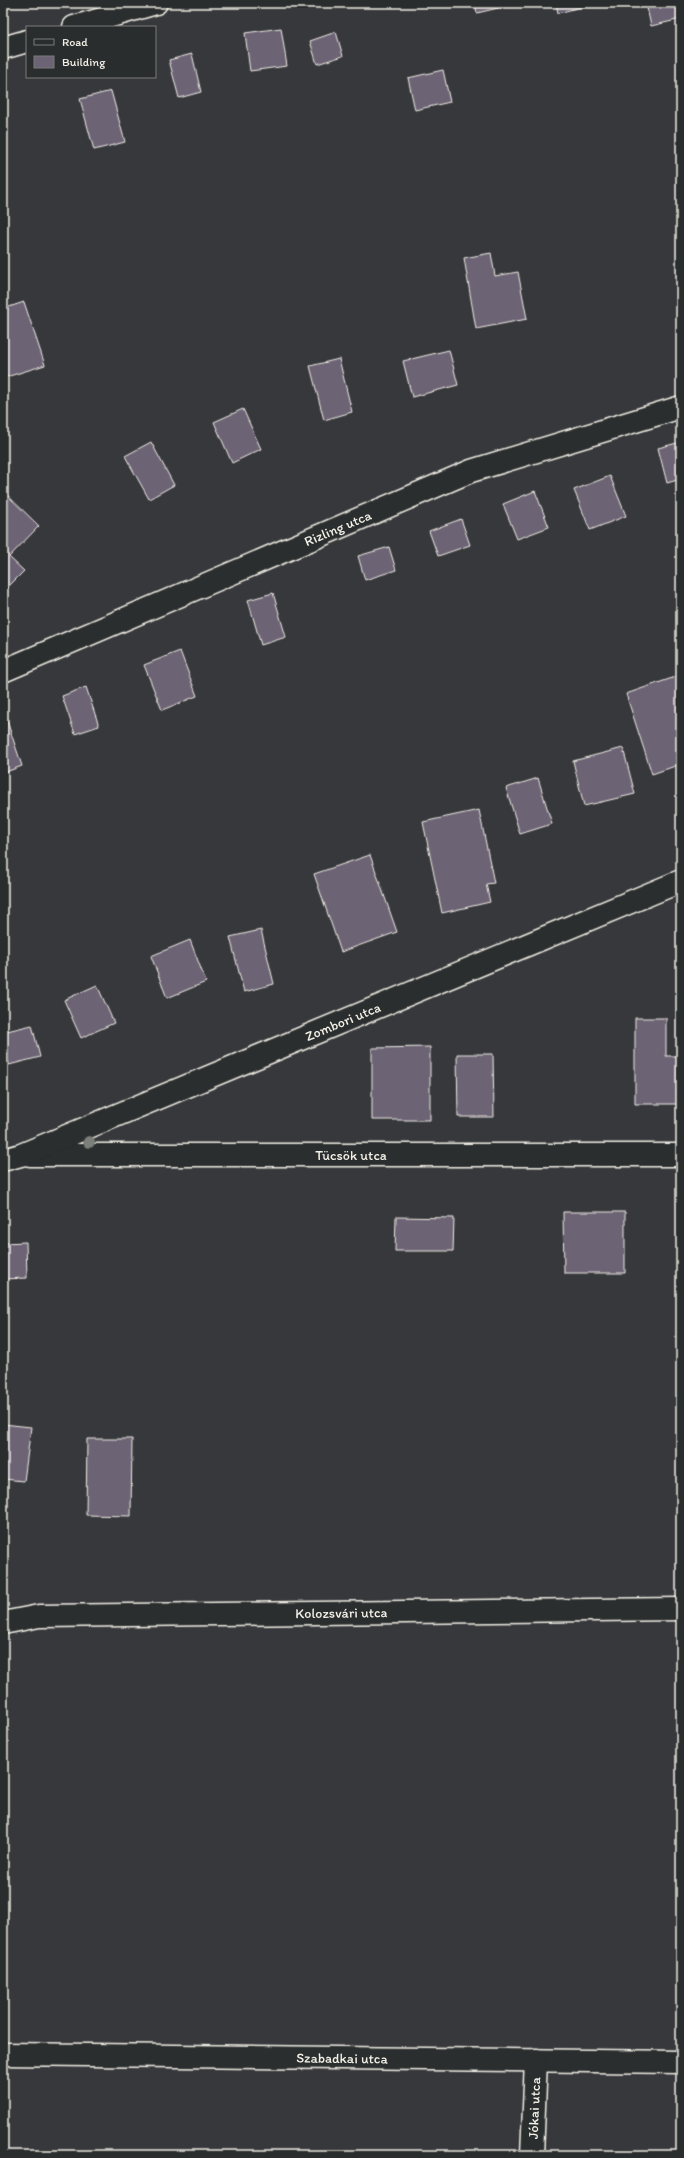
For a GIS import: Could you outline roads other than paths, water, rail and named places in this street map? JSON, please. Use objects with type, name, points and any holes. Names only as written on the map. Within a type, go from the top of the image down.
[{"type":"street","points":[[77,26],[156,3]]},
{"type":"street","points":[[3,48],[26,41]]},
{"type":"street","name":"Rizling utca","points":[[3,671],[471,471],[681,407]]},
{"type":"street","name":"Zombori utca","points":[[12,1158],[681,881]]},
{"type":"street","name":"Tücsök utca","points":[[12,1158],[681,1155]]},
{"type":"street","name":"Kolozsvári utca","points":[[3,1623],[39,1616],[681,1609]]},
{"type":"street","name":"Szabadkai utca","points":[[3,2054],[681,2062]]},
{"type":"street","name":"Jókai utca","points":[[532,2155],[536,2060]]}]
